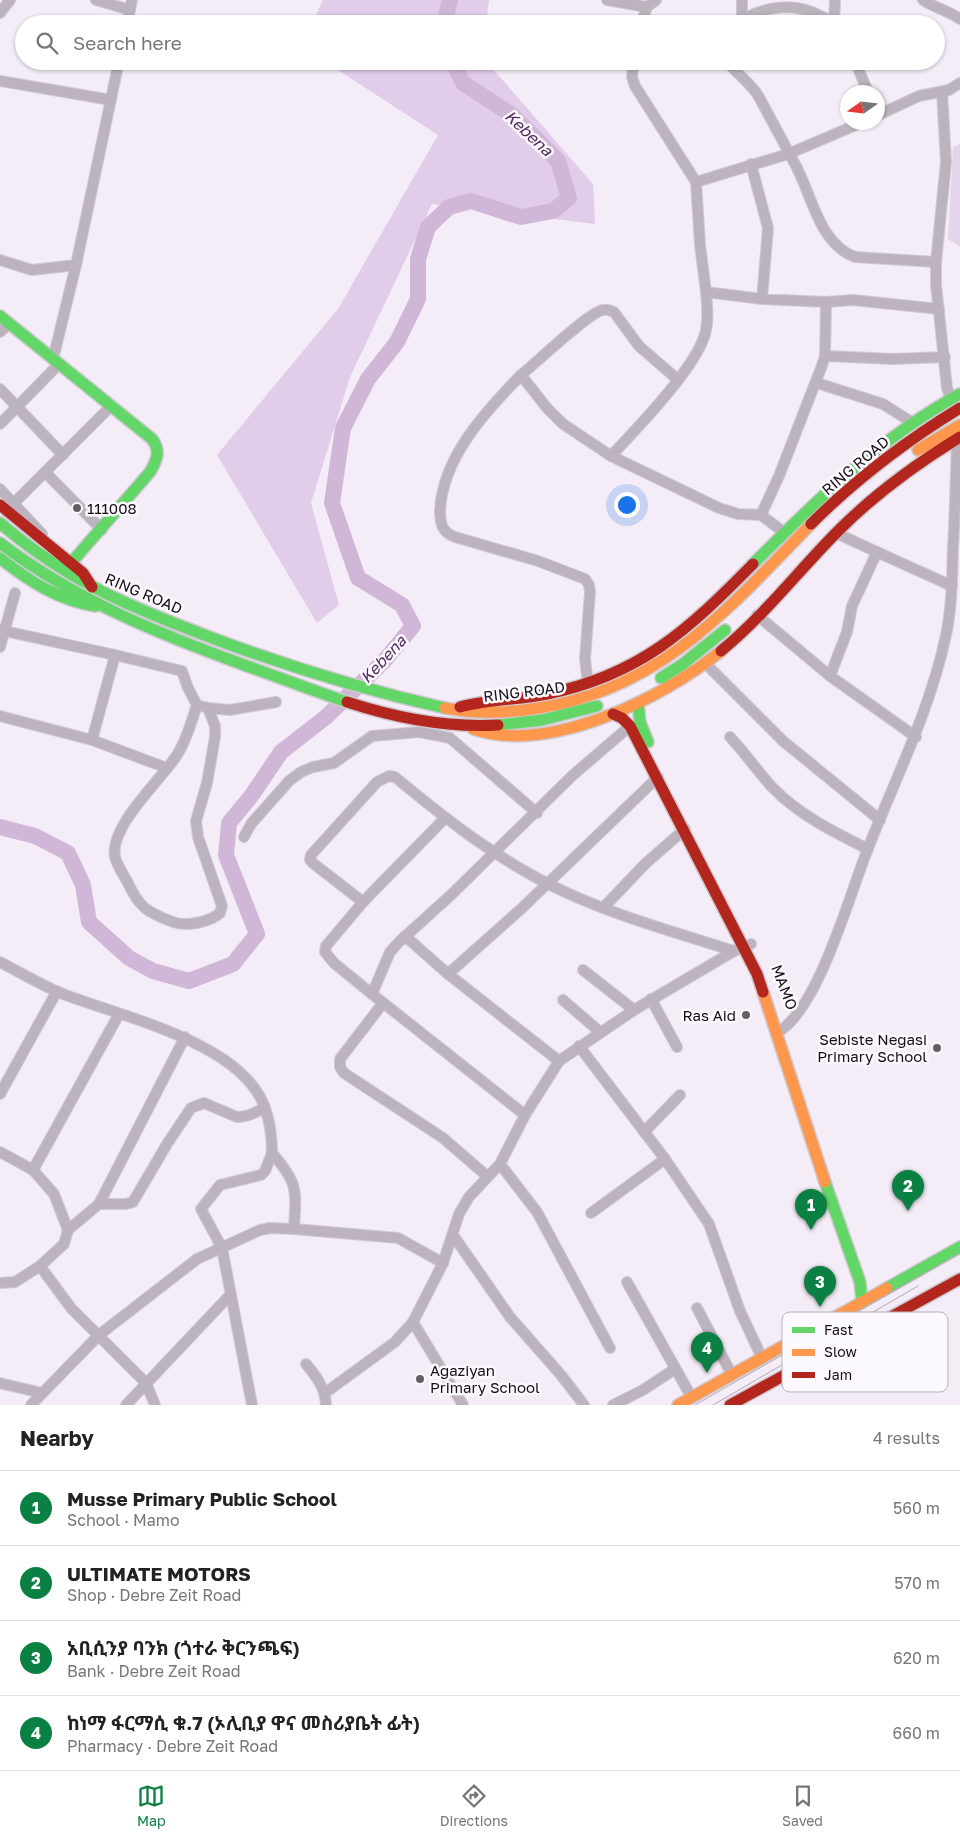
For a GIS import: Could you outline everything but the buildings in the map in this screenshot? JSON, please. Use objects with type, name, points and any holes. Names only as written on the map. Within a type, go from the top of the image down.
[{"type":"main road","points":[[5,320],[110,407],[152,438],[159,449],[159,456],[150,472],[102,530],[71,563]]},
{"type":"main road","points":[[453,709],[471,703],[513,700],[588,684],[645,658],[699,619],[785,532],[865,458],[913,423],[955,397]]},
{"type":"main road","name":"RING ROAD","points":[[0,523],[58,569],[93,588],[196,632],[350,686],[474,712],[503,712],[540,708],[579,699],[613,687],[647,672],[671,656],[728,610],[813,522],[860,478],[906,442],[960,408]]},
{"type":"main road","name":"RING ROAD","points":[[812,541],[865,489],[892,467],[960,424]]},
{"type":"main road","points":[[467,726],[489,735],[513,737],[541,735],[613,714],[680,681],[706,664],[757,615],[836,532],[891,484],[959,438]]},
{"type":"main road","points":[[3,508],[83,573],[93,588]]},
{"type":"main road","name":"RING ROAD","points":[[0,543],[37,571],[99,606],[190,645],[348,702],[417,720],[467,726],[522,724],[562,717],[627,695],[683,664],[733,622]]},
{"type":"main road","points":[[0,558],[18,572],[65,601],[75,604],[99,606]]},
{"type":"main road","name":"MAMO","points":[[638,703],[640,722],[644,733],[782,1030],[825,1170],[867,1276],[881,1290]]},
{"type":"main road","points":[[613,714],[622,718],[630,726],[685,829],[743,947]]},
{"type":"main road","points":[[825,1170],[860,1282],[862,1301]]},
{"type":"main road","points":[[843,1312],[960,1247]]},
{"type":"main road","points":[[900,1312],[960,1279]]},
{"type":"main road","points":[[678,1405],[782,1347]]},
{"type":"main road","points":[[730,1405],[782,1377]]},
{"type":"street","points":[[0,13],[10,0]]},
{"type":"street","points":[[96,0],[131,5]]},
{"type":"street","points":[[607,0],[647,7]]},
{"type":"street","points":[[645,15],[647,7],[656,0]]},
{"type":"street","points":[[742,0],[742,15]]},
{"type":"street","points":[[834,15],[835,0]]},
{"type":"street","points":[[923,0],[938,10],[952,13],[960,18]]},
{"type":"street","points":[[753,15],[761,11],[786,6],[800,7],[821,15]]},
{"type":"street","points":[[0,424],[18,407],[55,362],[117,70]]},
{"type":"street","points":[[611,456],[687,369],[706,333],[706,292],[700,245],[696,182],[635,86],[632,76],[633,70]]},
{"type":"street","points":[[735,70],[758,94],[788,154],[795,164],[820,220],[833,242],[845,254],[855,257],[936,262]]},
{"type":"street","points":[[859,70],[865,85]]},
{"type":"street","points":[[0,81],[111,100]]},
{"type":"street","points":[[885,111],[919,96],[942,92],[960,83]]},
{"type":"street","points":[[942,92],[946,162],[936,262],[945,357],[955,397]]},
{"type":"street","points":[[696,182],[788,154],[844,130]]},
{"type":"street","points":[[751,164],[768,228],[762,298]]},
{"type":"street","points":[[0,260],[32,270],[76,265]]},
{"type":"street","points":[[706,292],[826,302],[854,300],[939,309]]},
{"type":"street","points":[[761,515],[779,476],[825,356],[826,302]]},
{"type":"street","points":[[588,684],[585,659],[590,592],[589,585],[585,579],[538,561],[447,534],[442,527],[441,491],[446,475],[476,425],[521,375],[588,317],[602,310],[608,309],[614,312],[639,346],[677,379]]},
{"type":"street","points":[[0,332],[5,320]]},
{"type":"street","points":[[825,356],[945,357]]},
{"type":"street","points":[[521,375],[547,408],[563,424],[611,456],[719,508],[738,514],[761,515],[785,532]]},
{"type":"street","points":[[816,383],[884,404],[913,423]]},
{"type":"street","points":[[0,389],[63,454]]},
{"type":"street","points":[[3,508],[15,502],[46,473],[110,407]]},
{"type":"street","points":[[782,1030],[806,1000],[818,979],[868,849],[916,737],[937,672],[947,633],[952,586],[959,438]]},
{"type":"street","points":[[46,473],[102,530]]},
{"type":"street","points":[[0,489],[38,527],[45,542]]},
{"type":"street","points":[[836,532],[952,586]]},
{"type":"street","points":[[830,676],[848,632],[852,606],[877,552]]},
{"type":"street","points":[[0,647],[2,630],[15,593]]},
{"type":"street","points":[[757,615],[830,676],[916,737]]},
{"type":"street","points":[[2,630],[182,671],[188,688],[202,707],[215,726],[207,783],[196,821],[198,838],[222,906],[220,913],[208,920],[177,924],[140,906],[115,856],[119,836],[130,815],[148,788],[167,768],[183,746],[202,707]]},
{"type":"street","points":[[92,740],[115,655]]},
{"type":"street","points":[[706,664],[783,741],[880,820]]},
{"type":"street","points":[[202,707],[230,710],[276,702]]},
{"type":"street","points":[[0,716],[92,740],[167,768]]},
{"type":"street","points":[[372,994],[390,952],[405,936],[537,812],[573,775],[630,726]]},
{"type":"street","points":[[244,837],[251,824],[295,776],[313,767],[334,763],[372,736],[419,732],[450,738],[537,812]]},
{"type":"street","points":[[730,737],[774,789],[797,808],[810,818],[868,849]]},
{"type":"street","points":[[364,902],[310,860],[311,855],[377,782],[389,776],[395,777],[445,818],[494,853],[547,883],[603,908],[743,947]]},
{"type":"street","points":[[448,974],[658,777]]},
{"type":"street","points":[[445,818],[364,902],[326,946],[325,952],[334,963],[383,1003],[525,1115]]},
{"type":"street","points":[[603,908],[646,863],[685,829]]},
{"type":"street","points":[[405,936],[448,974],[559,1061]]},
{"type":"street","points":[[325,1393],[395,1342],[413,1322],[442,1262],[459,1214],[469,1197],[500,1164],[525,1115],[559,1061],[651,999],[743,947]]},
{"type":"street","points":[[0,962],[57,991],[185,1038],[211,1050],[242,1075],[265,1107],[272,1138],[272,1153],[265,1171],[260,1175],[220,1185],[203,1204],[201,1209],[222,1248],[252,1405]]},
{"type":"street","points":[[582,970],[634,1010]]},
{"type":"street","points":[[0,1094],[57,991]]},
{"type":"street","points":[[651,999],[677,1047]]},
{"type":"street","points":[[563,1000],[600,1032]]},
{"type":"street","points":[[383,1003],[340,1059],[340,1067],[344,1073],[442,1138],[487,1176]]},
{"type":"street","points":[[33,1170],[119,1014]]},
{"type":"street","points":[[0,1283],[15,1282],[40,1266],[64,1244],[68,1230],[99,1204],[185,1038]]},
{"type":"street","points":[[579,1046],[664,1159],[709,1224],[740,1311],[762,1358]]},
{"type":"street","points":[[644,1132],[680,1095]]},
{"type":"street","points":[[99,1204],[126,1204],[133,1202],[167,1144],[191,1108],[204,1103],[210,1104],[237,1117],[243,1117],[265,1107]]},
{"type":"street","points":[[0,1152],[33,1170],[54,1194],[68,1230]]},
{"type":"street","points":[[272,1153],[288,1171],[294,1183],[294,1229]]},
{"type":"street","points":[[591,1213],[664,1159]]},
{"type":"street","points":[[500,1164],[537,1212],[610,1348]]},
{"type":"street","points":[[31,1405],[99,1335],[197,1259],[270,1228],[398,1238],[442,1262]]},
{"type":"street","points":[[453,1235],[510,1317],[561,1375],[584,1405]]},
{"type":"street","points":[[40,1266],[71,1308],[146,1383],[155,1405]]},
{"type":"street","points":[[626,1282],[692,1398]]},
{"type":"street","points":[[126,1405],[230,1294]]},
{"type":"street","points":[[697,1308],[732,1374]]},
{"type":"street","points":[[413,1322],[463,1405]]},
{"type":"street","points":[[306,1364],[318,1378],[325,1393],[326,1405]]},
{"type":"street","points":[[613,1405],[642,1390],[675,1369]]},
{"type":"street","points":[[0,1382],[42,1393]]},
{"type":"shaded area","points":[[323,0],[489,0],[487,15],[316,15]]},
{"type":"shaded area","points":[[338,70],[494,70],[593,184],[595,224],[432,204],[350,377],[311,503],[339,605],[317,623],[217,455],[338,309],[438,135]]},
{"type":"shaded area","points":[[960,144],[960,247],[948,239],[953,147]]},
{"type":"waterway","name":"Kebena","points":[[446,15],[450,0]]},
{"type":"waterway","name":"Kebena","points":[[0,827],[35,836],[68,853],[83,885],[89,922],[129,958],[153,971],[189,981],[233,964],[257,934],[226,855],[229,823],[252,795],[281,752],[326,717],[385,660],[413,626],[402,605],[358,578],[332,503],[343,428],[368,379],[397,342],[418,299],[418,259],[428,227],[449,207],[471,201],[521,217],[553,211],[569,198],[558,161],[512,115],[463,83],[456,70]]},
{"type":"tram line","points":[[857,1312],[960,1253]]},
{"type":"tram line","points":[[873,1312],[918,1286]]},
{"type":"tram line","points":[[695,1405],[782,1355]]},
{"type":"tram line","points":[[713,1405],[782,1365]]},
{"type":"traffic: fast","points":[[0,316],[155,443],[156,459],[150,472],[71,563]]},
{"type":"traffic: fast","points":[[753,564],[801,517],[876,450],[931,411],[960,394]]},
{"type":"traffic: fast","points":[[0,523],[53,563],[79,579],[133,606],[250,652],[305,670],[361,687],[445,708]]},
{"type":"traffic: fast","points":[[0,543],[58,582],[119,614],[214,654],[347,702]]},
{"type":"traffic: fast","points":[[0,558],[44,588],[69,599],[95,606]]},
{"type":"traffic: fast","points":[[661,678],[683,664],[725,630]]},
{"type":"traffic: fast","points":[[638,703],[640,722],[648,742]]},
{"type":"traffic: fast","points":[[498,725],[542,720],[597,706]]},
{"type":"traffic: fast","points":[[825,1182],[860,1282],[862,1301]]},
{"type":"traffic: fast","points":[[887,1288],[960,1247]]},
{"type":"traffic: slow","points":[[918,450],[960,425]]},
{"type":"traffic: slow","points":[[445,708],[480,712],[527,710],[582,698],[622,683],[657,663],[722,614],[811,524]]},
{"type":"traffic: slow","points":[[473,729],[503,735],[536,734],[570,728],[604,717],[637,703],[668,687],[721,651]]},
{"type":"traffic: slow","points":[[763,992],[825,1182]]},
{"type":"traffic: slow","points":[[844,1312],[887,1288]]},
{"type":"traffic: slow","points":[[678,1405],[782,1347]]},
{"type":"traffic: jam","points":[[811,524],[828,507],[882,462],[960,408]]},
{"type":"traffic: jam","points":[[721,651],[752,623],[824,545],[867,504],[912,469],[960,437]]},
{"type":"traffic: jam","points":[[0,505],[83,573],[92,587]]},
{"type":"traffic: jam","points":[[460,707],[481,702],[547,694],[580,686],[636,662],[684,629],[753,564]]},
{"type":"traffic: jam","points":[[347,702],[421,721],[459,725],[498,725]]},
{"type":"traffic: jam","points":[[613,714],[622,718],[630,726],[757,974],[763,992]]},
{"type":"traffic: jam","points":[[900,1312],[960,1279]]},
{"type":"traffic: jam","points":[[730,1405],[782,1377]]},
{"type":"place","name":"111008","points":[[77,508]]},
{"type":"place","name":"Ras Aid","points":[[746,1015]]},
{"type":"place","name":"Sebiste Negasi Primary School","points":[[937,1048]]},
{"type":"place","name":"ULTIMATE MOTORS","points":[[908,1211]]},
{"type":"place","name":"Musse Primary Public School","points":[[811,1230]]},
{"type":"place","name":"አቢሲንያ ባንክ (ጎተራ ቅርንጫፍ)","points":[[820,1307]]},
{"type":"place","name":"ከነማ ፋርማሲ ቁ.7 (ኦሊቢያ ዋና መስሪያቤት ፊት)","points":[[707,1373]]},
{"type":"place","name":"Agaziyan Primary School","points":[[420,1379]]}]
